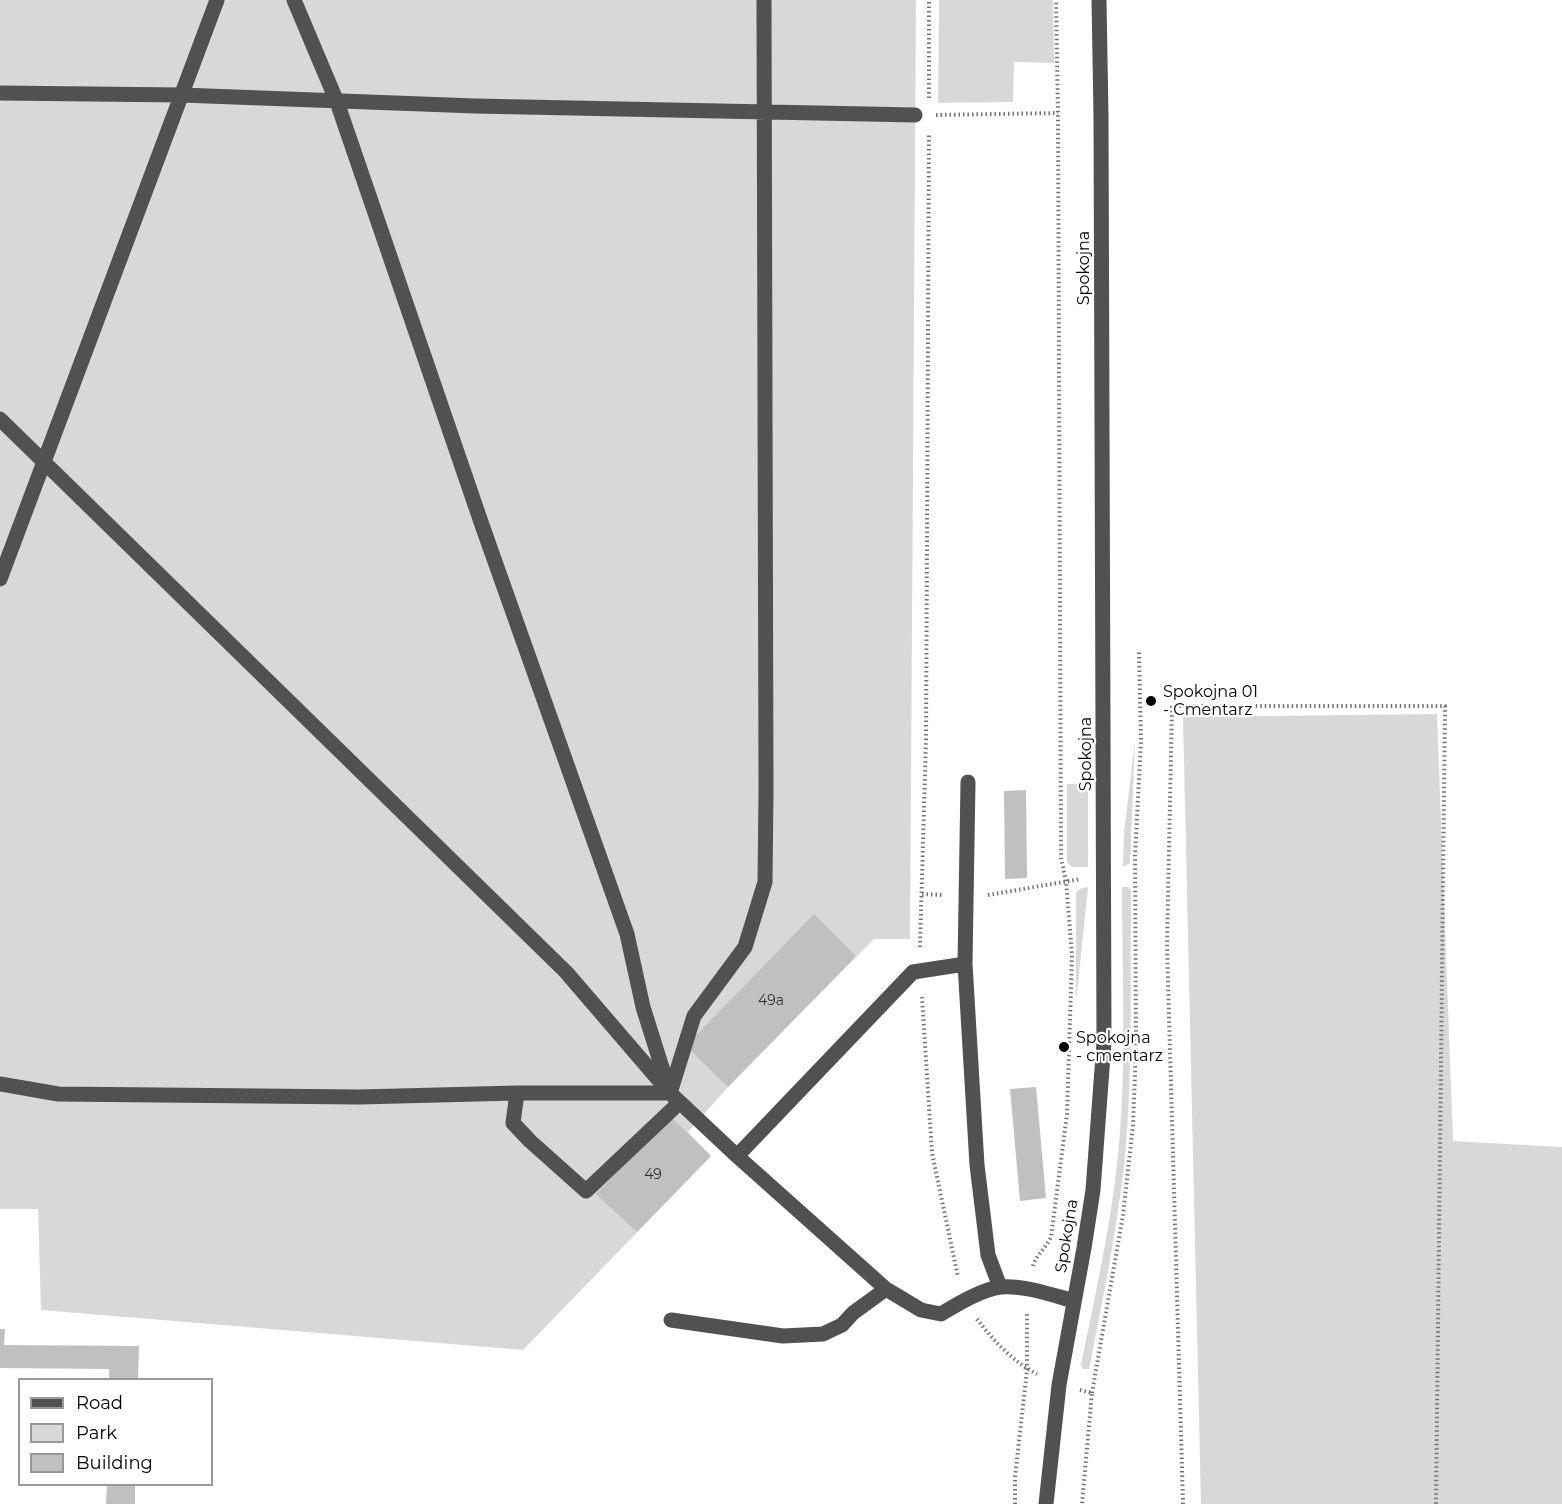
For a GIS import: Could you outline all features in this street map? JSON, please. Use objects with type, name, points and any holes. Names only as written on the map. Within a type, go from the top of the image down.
[{"type":"street","points":[[0,579],[217,0]]},
{"type":"street","points":[[294,0],[337,102],[482,525],[627,934],[643,1007],[675,1098]]},
{"type":"street","points":[[517,1093],[513,1123],[586,1191],[675,1098],[694,1016],[745,947],[765,882],[766,113],[764,0]]},
{"type":"street","name":"Spokojna","points":[[1046,1504],[1059,1385],[1093,1190],[1104,1042],[1099,0]]},
{"type":"street","points":[[0,93],[181,95],[337,102],[915,115]]},
{"type":"street","points":[[0,419],[566,972],[675,1098],[886,1289],[921,1310],[941,1314],[963,1301],[1000,1287],[1027,1289],[1074,1301]]},
{"type":"street","points":[[968,782],[965,964],[977,1165],[988,1255],[1000,1287]]},
{"type":"street","points":[[737,1156],[912,972],[965,964]]},
{"type":"street","points":[[0,1084],[58,1094],[359,1097],[517,1093],[675,1098]]},
{"type":"street","points":[[671,1320],[783,1336],[823,1334],[842,1325],[853,1312],[886,1289]]},
{"type":"path","points":[[1015,1504],[1015,1477],[1028,1370],[1027,1289],[1035,1258],[1045,1250],[1051,1237],[1066,1114],[1072,956],[1066,881],[1061,858],[1056,0]]},
{"type":"path","points":[[915,115],[1058,113]]},
{"type":"path","points":[[1183,1504],[1167,945],[1172,706],[1445,706],[1436,1504]]},
{"type":"path","points":[[922,894],[982,896],[1066,881],[1104,877],[1136,878]]},
{"type":"green space","points":[[0,0],[916,0],[910,939],[874,939],[728,1087],[688,1132],[711,1156],[523,1350],[41,1310],[38,1209],[0,1209]]},
{"type":"green space","points":[[939,0],[1053,0],[1054,63],[1014,62],[1013,102],[938,103]]},
{"type":"green space","points":[[1437,714],[1453,1141],[1562,1147],[1562,1504],[1201,1504],[1183,717]]},
{"type":"green space","points":[[1135,742],[1130,863],[1123,867],[1124,832]]},
{"type":"green space","points":[[1067,784],[1088,784],[1088,867],[1072,867],[1067,862]]},
{"type":"green space","points":[[1088,887],[1076,1003],[1076,893]]},
{"type":"green space","points":[[1122,887],[1128,887],[1131,890],[1128,1125],[1114,1238],[1089,1369],[1083,1369],[1081,1365],[1111,1208],[1121,1122]]},
{"type":"building","points":[[1026,790],[1027,878],[1005,879],[1004,791]]},
{"type":"building","points":[[814,914],[856,956],[728,1087],[686,1046]]},
{"type":"building","points":[[1036,1087],[1046,1198],[1020,1201],[1010,1089]]},
{"type":"building","points":[[671,1117],[711,1156],[637,1232],[596,1194]]},
{"type":"building","points":[[0,1329],[5,1329],[4,1345],[139,1346],[138,1378],[109,1378],[109,1369],[0,1368]]},
{"type":"building","points":[[107,1486],[135,1486],[135,1504],[106,1504]]},
{"type":"place","name":"Spokojna 01 - Cmentarz","points":[[1151,701]]},
{"type":"place","name":"Spokojna - cmentarz","points":[[1064,1047]]}]
